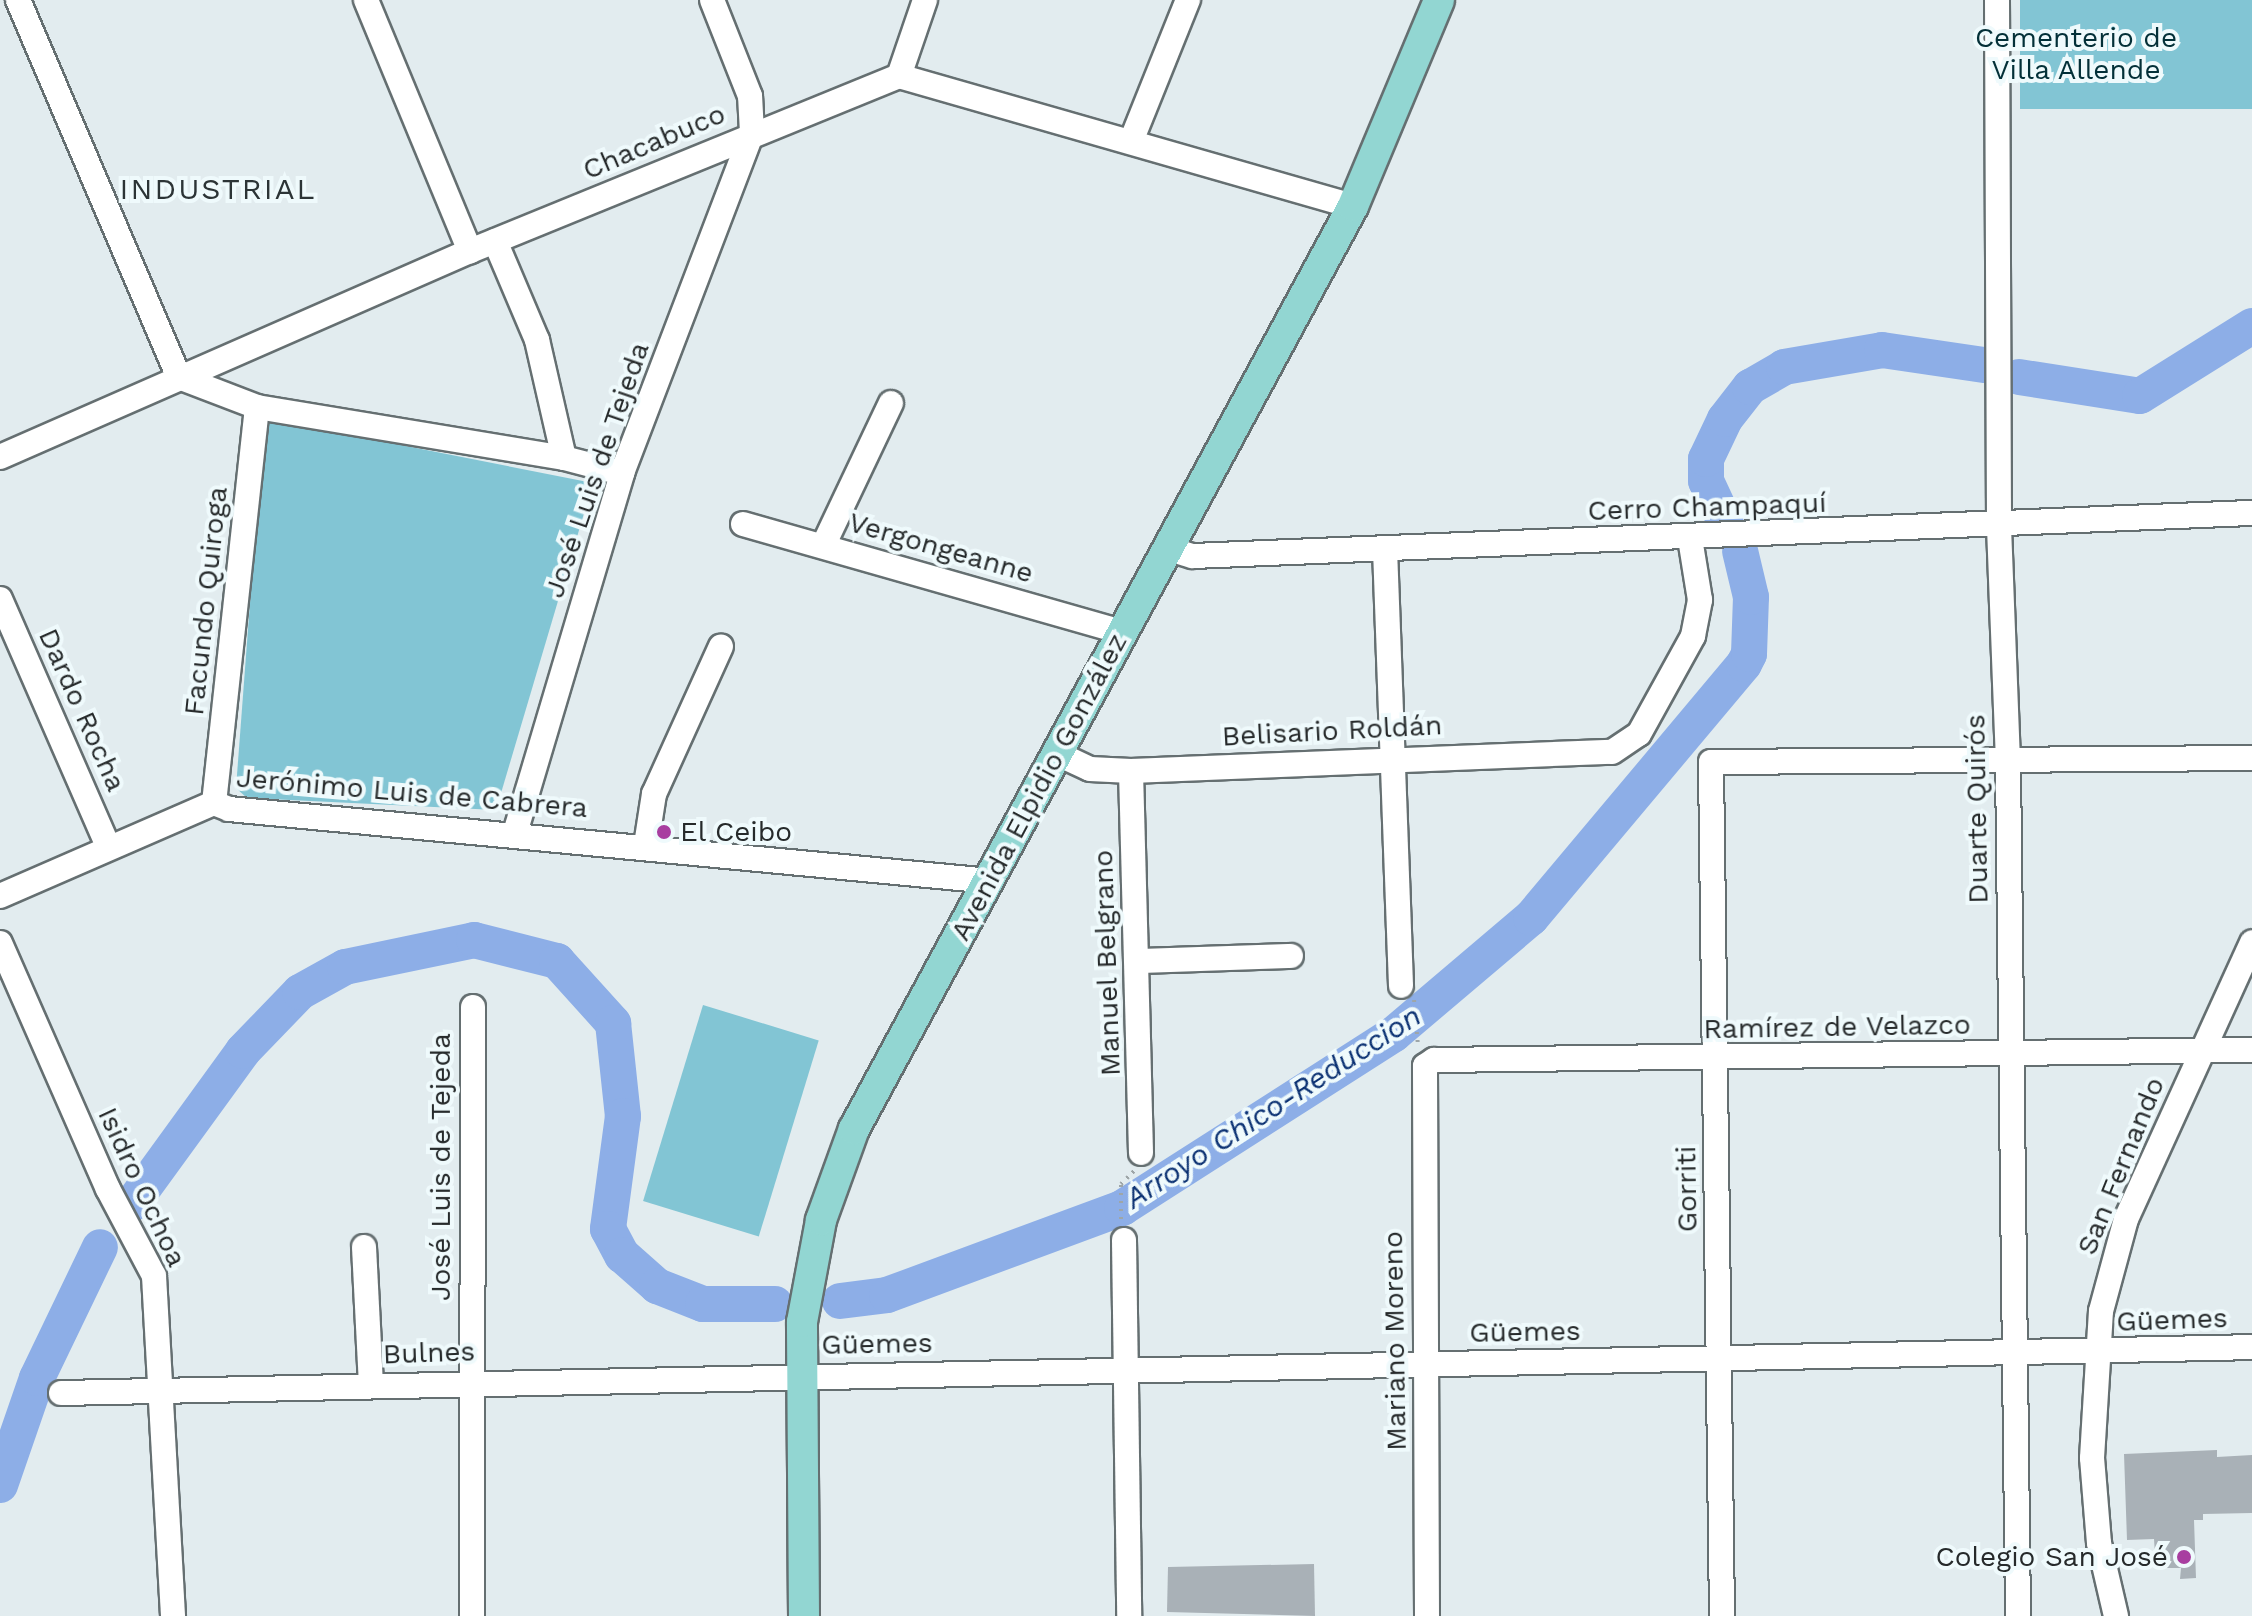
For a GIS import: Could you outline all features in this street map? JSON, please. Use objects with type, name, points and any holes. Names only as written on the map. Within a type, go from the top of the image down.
[{"type":"main road","name":"Avenida Elpidio González","points":[[804,1616],[798,1375],[806,1282],[842,1158],[1166,548],[1353,206],[1439,0]]},
{"type":"street","points":[[18,0],[179,377],[257,407],[564,458],[622,473]]},
{"type":"street","points":[[366,0],[470,251]]},
{"type":"street","points":[[712,0],[750,96],[752,133]]},
{"type":"street","points":[[925,0],[899,76],[1132,139],[1353,206]]},
{"type":"street","points":[[1132,139],[1188,0]]},
{"type":"street","name":"Duarte Quirós","points":[[1997,0],[1999,527],[2008,763],[2018,1616]]},
{"type":"street","name":"Chacabuco","points":[[0,457],[470,251],[752,133],[899,76]]},
{"type":"street","name":"José Luis de Tejeda","points":[[515,833],[622,473],[752,133]]},
{"type":"street","points":[[495,241],[537,340],[564,458]]},
{"type":"street","points":[[824,544],[891,403]]},
{"type":"street","name":"Facundo Quiroga","points":[[214,803],[257,407]]},
{"type":"street","name":"Cerro Champaquí","points":[[1166,548],[1193,556],[1999,527],[2252,513]]},
{"type":"street","name":"Vergongeanne","points":[[743,524],[824,544],[1122,632]]},
{"type":"street","name":"Belisario Roldán","points":[[1058,754],[1090,769],[1131,771],[1391,758],[1612,752],[1639,734],[1693,636],[1700,600],[1690,538]]},
{"type":"street","points":[[1385,549],[1391,758],[1408,994]]},
{"type":"street","name":"Dardo Rocha","points":[[0,599],[108,846]]},
{"type":"street","points":[[646,845],[654,794],[721,646]]},
{"type":"street","points":[[2008,763],[2252,758]]},
{"type":"street","name":"Gorriti","points":[[1722,1616],[1711,762],[2008,763]]},
{"type":"street","name":"Manuel Belgrano","points":[[1131,771],[1141,1153]]},
{"type":"street","name":"Jerónimo Luis de Cabrera","points":[[0,896],[108,846],[214,803],[229,809],[646,845],[990,881]]},
{"type":"street","name":"San Fernando","points":[[2116,1616],[2099,1543],[2092,1458],[2097,1353],[2104,1295],[2126,1219],[2252,942]]},
{"type":"street","name":"Isidro Ochoa","points":[[0,943],[108,1189],[154,1276],[164,1393],[173,1616]]},
{"type":"street","points":[[1138,961],[1291,956]]},
{"type":"street","name":"José Luis de Tejeda","points":[[472,1616],[473,1007]]},
{"type":"street","name":"Ramírez de Velazco","points":[[1421,1060],[2252,1050]]},
{"type":"street","name":"Mariano Moreno","points":[[1421,1060],[1427,1363],[1427,1616]]},
{"type":"street","points":[[1123,1231],[1129,1616]]},
{"type":"street","points":[[364,1247],[371,1385]]},
{"type":"street","name":"Güemes","points":[[798,1375],[2014,1355],[2252,1347]]},
{"type":"street","name":"Bulnes","points":[[61,1393],[164,1393],[470,1381],[798,1375]]},
{"type":"path","points":[[1408,994],[1421,1060]]},
{"type":"path","points":[[1123,1231],[1121,1184],[1133,1176]]},
{"type":"green space","name":"Cementerio de Villa Allende","points":[[2020,0],[2252,0],[2252,109],[2020,109]]},
{"type":"green space","points":[[264,418],[593,483],[496,810],[247,798],[236,788]]},
{"type":"green space","points":[[703,1005],[819,1040],[759,1236],[643,1201]]},
{"type":"building","points":[[2217,1450],[2217,1457],[2252,1455],[2252,1513],[2203,1514],[2203,1520],[2194,1520],[2196,1578],[2180,1579],[2181,1568],[2164,1568],[2163,1554],[2155,1555],[2154,1539],[2127,1540],[2124,1454]]},
{"type":"building","points":[[1314,1564],[1315,1616],[1167,1612],[1168,1567]]},
{"type":"waterway","points":[[2019,377],[2140,396],[2252,326]]},
{"type":"waterway","name":"Arroyo Chico-Reduccion","points":[[1726,524],[1706,481],[1706,459],[1725,419],[1750,387],[1784,367],[1882,350],[1984,365]]},
{"type":"waterway","name":"Arroyo Chico-Reduccion","points":[[840,1301],[887,1295],[1122,1208],[1394,1034],[1531,918],[1744,664],[1749,654],[1751,597],[1740,551]]},
{"type":"waterway","name":"Arroyo Chico-Reduccion","points":[[132,1204],[243,1051],[300,992],[345,967],[474,940],[557,961],[613,1023],[623,1116],[608,1229],[622,1255],[657,1286],[703,1304],[775,1304]]},
{"type":"waterway","name":"Arroyo Chico-Reduccion","points":[[0,1485],[37,1378],[100,1247]]},
{"type":"place","name":"El Ceibo","points":[[664,832]]},
{"type":"place","name":"Colegio San José","points":[[2184,1557]]},
{"type":"district","name":"INDUSTRIAL","points":[[218,189]]}]
